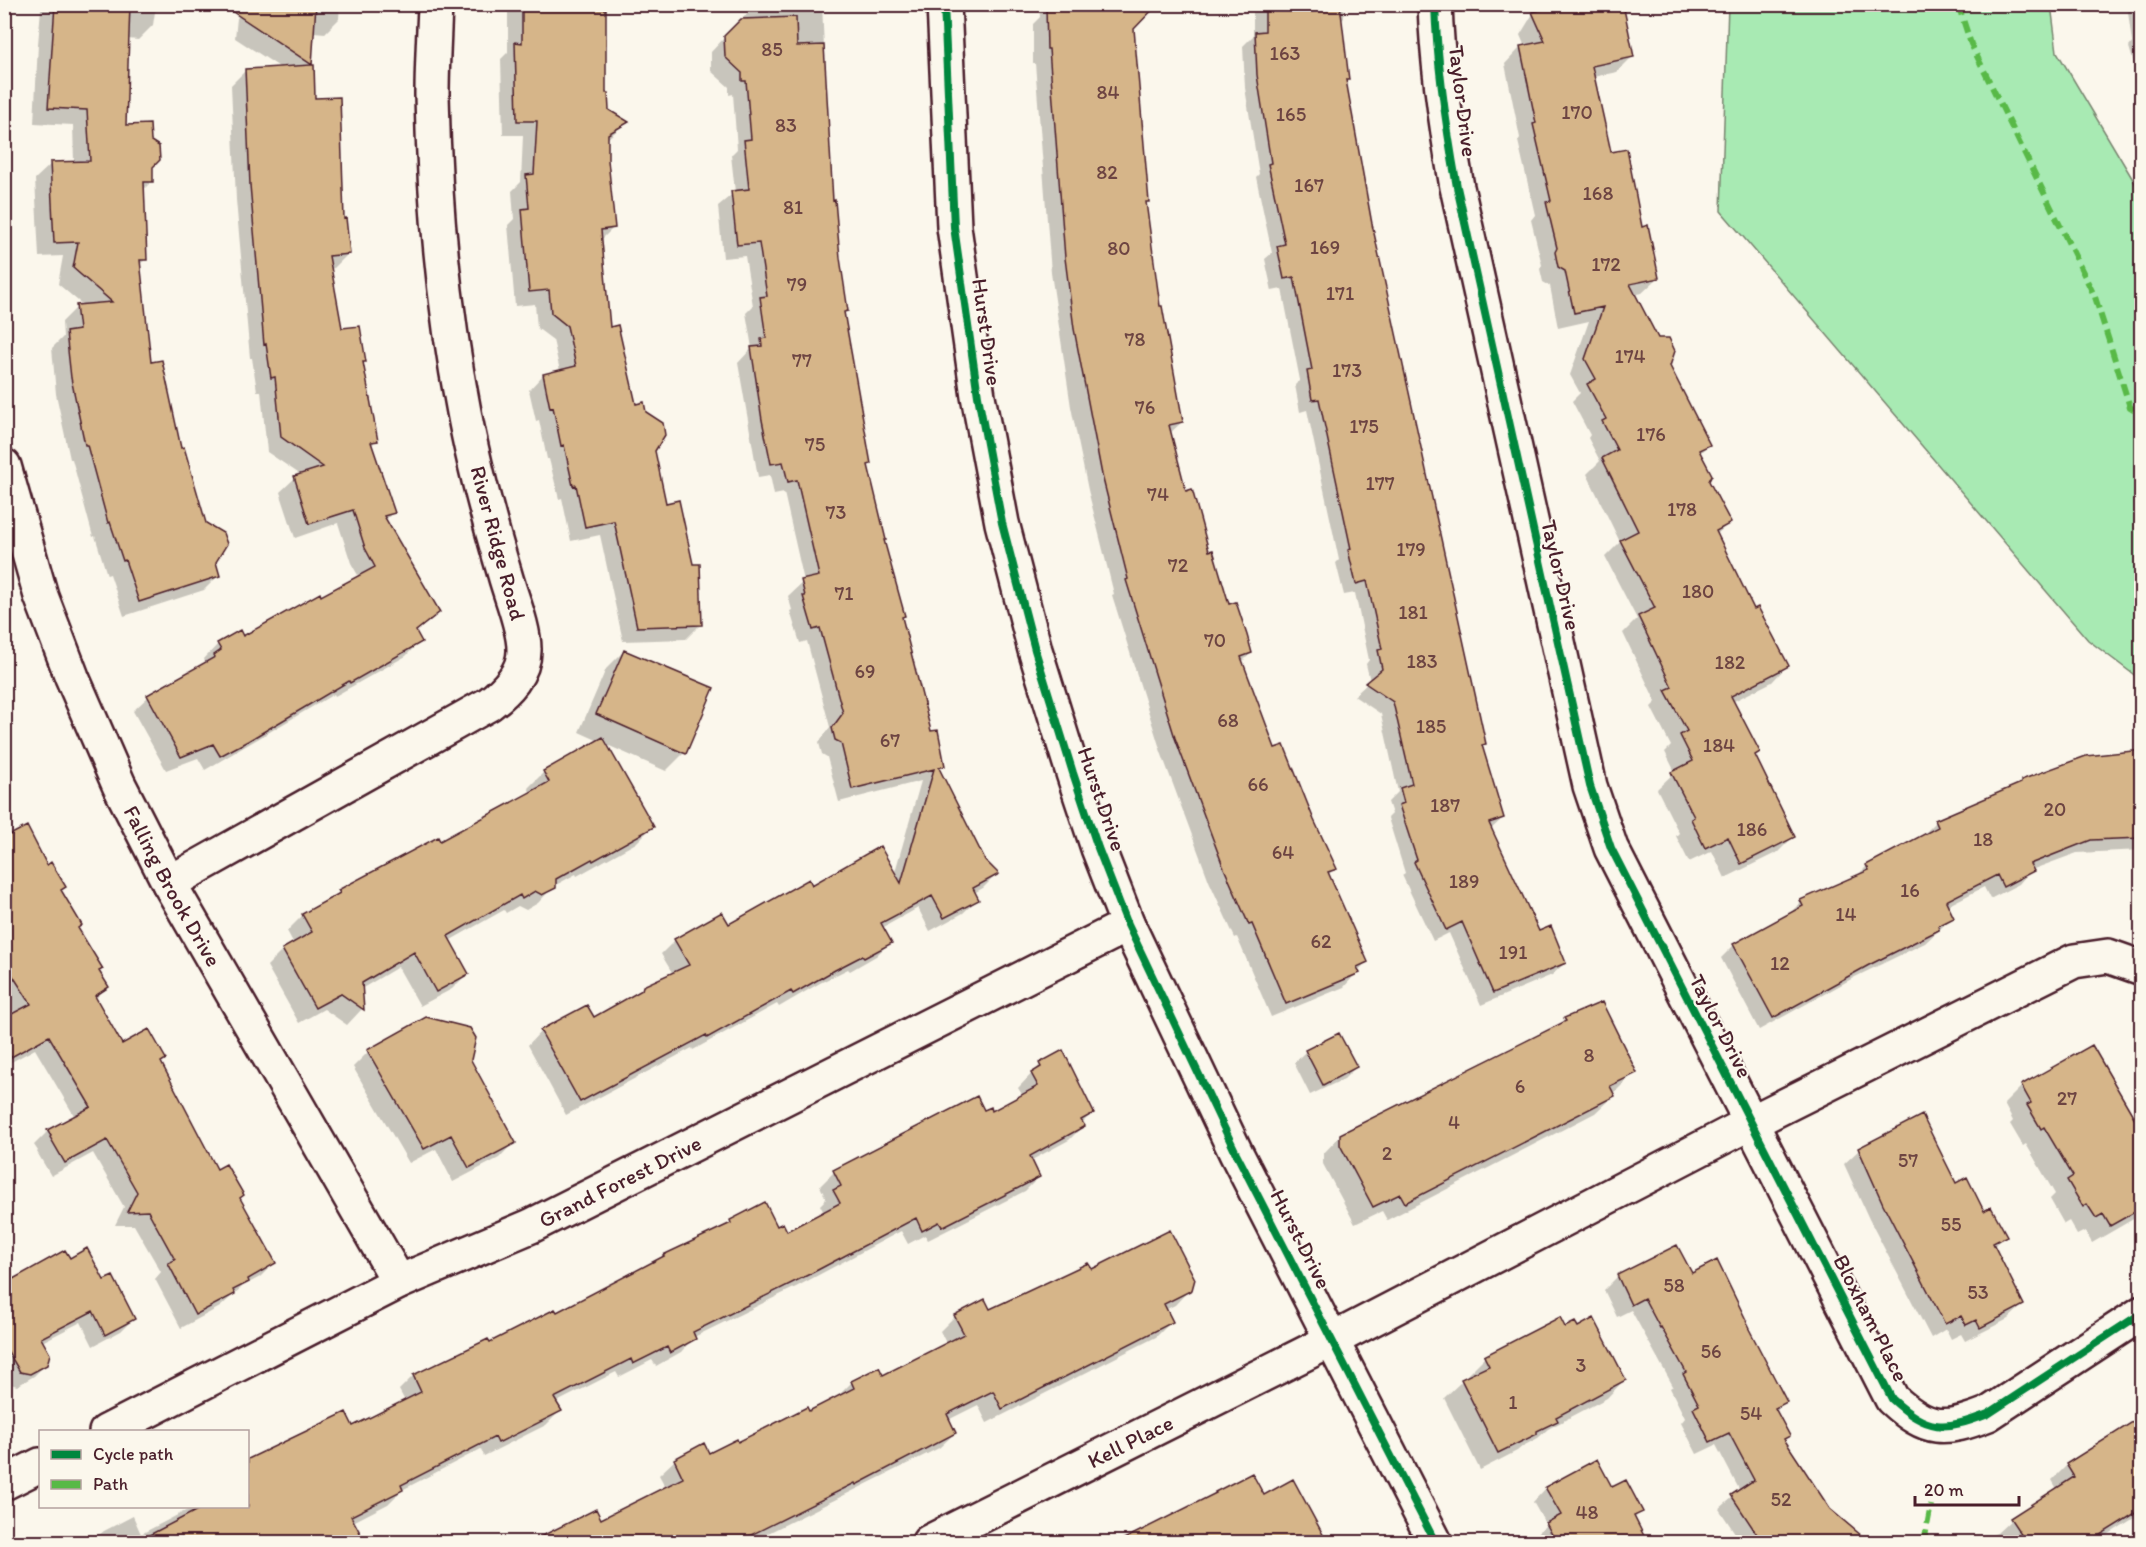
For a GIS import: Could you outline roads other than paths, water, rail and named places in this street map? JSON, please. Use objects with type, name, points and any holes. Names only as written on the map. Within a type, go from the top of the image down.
[{"type":"street","name":"River Ridge Road","points":[[170,883],[489,704],[502,694],[522,666],[524,649],[522,632],[492,530],[464,412],[445,282],[438,210],[432,95],[435,4]]},
{"type":"street","name":"Hurst Drive","points":[[944,4],[954,227],[989,463],[1035,650],[1098,848],[1128,925],[1236,1153],[1435,1542]]},
{"type":"street","name":"Taylor Drive","points":[[1435,4],[1444,116],[1456,187],[1590,786],[1611,848],[1750,1123]]},
{"type":"street","name":"Falling Brook Drive","points":[[4,466],[41,596],[72,677],[119,785],[170,883],[399,1282]]},
{"type":"street","name":"Grand Forest Drive","points":[[108,1430],[399,1282],[531,1226],[1128,925]]},
{"type":"street","points":[[1332,1340],[1750,1123],[2074,961],[2108,956],[2142,968]]},
{"type":"street","name":"Bloxham Place","points":[[1750,1123],[1892,1399],[1907,1413],[1932,1426],[1962,1424],[1988,1414],[2142,1313]]},
{"type":"street","name":"Kell Place","points":[[929,1542],[1332,1340]]},
{"type":"street","points":[[4,1484],[39,1466]]}]
